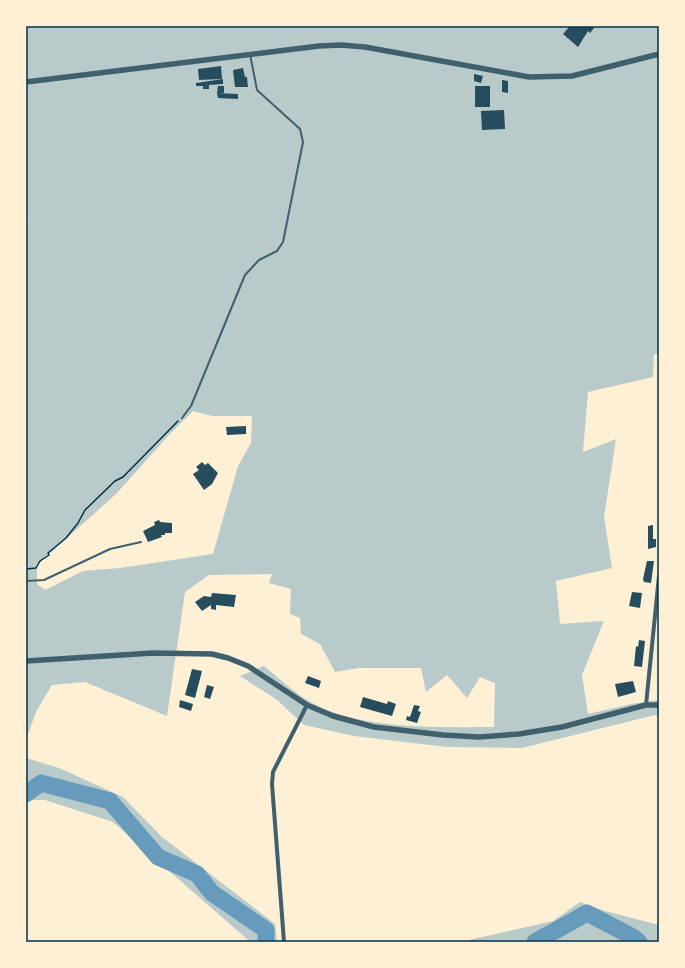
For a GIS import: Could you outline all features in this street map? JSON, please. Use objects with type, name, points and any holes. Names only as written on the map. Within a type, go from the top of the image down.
[{"type":"street","points":[[26,82],[250,53],[341,45],[373,49],[529,76],[572,76],[659,54]]},
{"type":"street","points":[[646,706],[659,576]]},
{"type":"street","points":[[26,661],[153,653],[212,654],[228,658],[248,666],[307,706],[332,716],[374,727],[443,735],[479,737],[520,734],[562,727],[646,706],[659,705]]},
{"type":"street","points":[[284,942],[272,784],[273,772],[307,706]]},
{"type":"lane","points":[[182,418],[190,406],[245,275],[259,260],[277,251],[283,242],[303,142],[300,129],[257,90],[250,53]]},
{"type":"lane","points":[[26,581],[44,580],[110,549],[141,542]]},
{"type":"path","points":[[26,569],[36,568],[40,561],[49,555],[48,553],[66,538],[85,510],[115,481],[123,477],[182,418]]},
{"type":"shaded area","points":[[26,26],[659,26],[659,354],[654,354],[653,377],[588,392],[583,452],[616,439],[604,517],[612,568],[556,581],[560,624],[604,621],[582,675],[588,714],[631,704],[659,700],[659,716],[655,715],[522,748],[447,747],[354,736],[304,725],[276,699],[240,676],[264,666],[304,698],[324,709],[371,722],[421,727],[494,727],[495,683],[480,677],[467,698],[447,675],[426,692],[421,668],[359,668],[335,672],[320,644],[301,634],[300,618],[290,614],[291,589],[269,583],[272,574],[209,575],[185,592],[167,716],[85,682],[52,685],[37,710],[26,739],[26,223],[29,219],[26,217]],"holes":[[[193,411],[212,416],[252,416],[251,443],[238,466],[213,554],[120,568],[83,571],[45,590],[37,584],[37,565],[116,494],[168,436]]]},
{"type":"shaded area","points":[[26,758],[59,768],[123,797],[162,837],[275,924],[277,942],[248,942],[247,939],[113,822],[45,800],[26,800]]},
{"type":"shaded area","points":[[580,902],[605,911],[659,925],[659,942],[460,942],[553,921]]},
{"type":"building","points":[[570,26],[592,26],[594,28],[590,33],[588,31],[578,47],[563,34]]},
{"type":"building","points":[[221,66],[222,79],[199,80],[198,69]]},
{"type":"building","points":[[243,68],[245,77],[247,77],[248,87],[235,87],[233,70]]},
{"type":"building","points":[[474,74],[483,76],[481,83],[474,81]]},
{"type":"building","points":[[223,79],[223,84],[209,85],[209,89],[203,89],[203,86],[196,86],[196,83]]},
{"type":"building","points":[[502,80],[508,81],[508,93],[502,92]]},
{"type":"building","points":[[218,86],[224,86],[224,93],[217,93]]},
{"type":"building","points":[[475,86],[490,86],[490,107],[475,107]]},
{"type":"building","points":[[217,93],[238,94],[238,99],[218,98]]},
{"type":"building","points":[[504,110],[505,129],[482,130],[481,111]]},
{"type":"building","points":[[246,426],[246,434],[227,435],[226,427]]},
{"type":"building","points":[[202,462],[205,465],[208,463],[218,473],[212,484],[204,490],[193,474],[199,470],[196,467]]},
{"type":"building","points":[[159,520],[160,522],[172,523],[172,533],[165,533],[165,535],[161,535],[162,537],[148,542],[143,531],[155,525],[154,522]]},
{"type":"building","points":[[653,525],[653,539],[656,539],[656,547],[648,549],[648,526]]},
{"type":"building","points":[[647,561],[654,561],[651,583],[644,582],[643,579]]},
{"type":"building","points":[[632,592],[642,593],[640,608],[629,606]]},
{"type":"building","points":[[212,593],[236,595],[234,607],[216,605],[216,610],[211,609],[211,605],[202,611],[195,602],[204,596],[211,597]]},
{"type":"building","points":[[639,640],[645,641],[642,667],[634,666],[636,646],[638,647]]},
{"type":"building","points":[[192,669],[202,671],[195,698],[185,695]]},
{"type":"building","points":[[308,676],[321,681],[319,688],[305,683]]},
{"type":"building","points":[[633,681],[636,692],[618,697],[615,684]]},
{"type":"building","points":[[207,685],[214,687],[210,699],[204,697]]},
{"type":"building","points":[[363,697],[387,704],[388,701],[396,704],[392,716],[360,707]]},
{"type":"building","points":[[180,700],[193,704],[191,711],[179,707]]},
{"type":"building","points":[[414,705],[420,706],[418,711],[421,712],[417,723],[406,720],[407,716],[410,717]]},
{"type":"waterway","points":[[26,794],[41,783],[110,801],[158,857],[197,874],[212,893],[266,930],[266,942]]},
{"type":"waterway","points":[[535,942],[587,913],[633,937],[639,942]]}]
